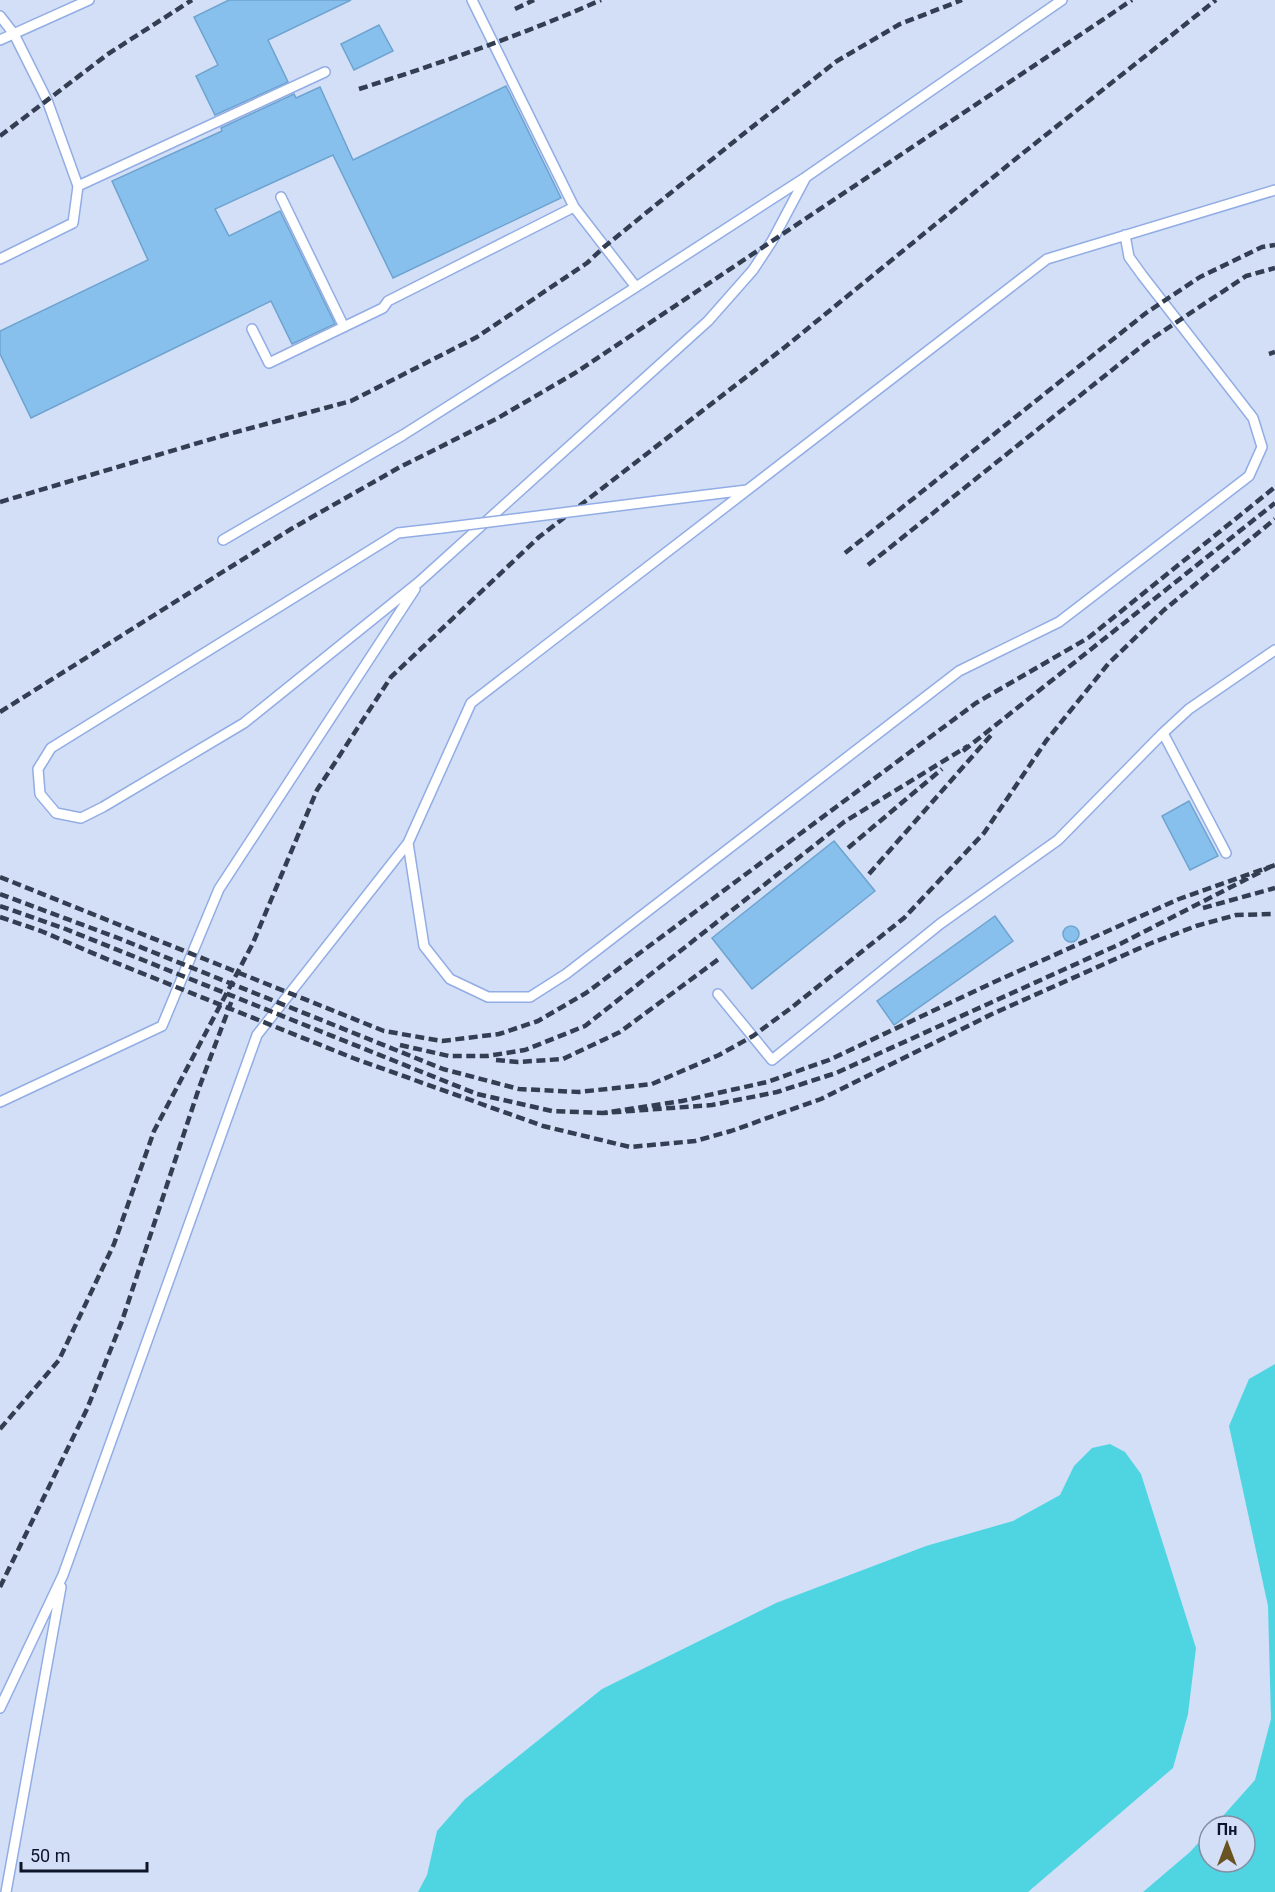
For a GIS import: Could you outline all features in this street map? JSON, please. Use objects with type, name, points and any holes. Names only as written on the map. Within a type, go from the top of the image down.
[{"type":"lane","points":[[0,39],[89,0]]},
{"type":"lane","points":[[472,0],[574,207],[636,286]]},
{"type":"lane","points":[[223,540],[403,435],[806,177],[1062,0]]},
{"type":"lane","points":[[0,16],[14,34],[47,100],[78,186],[73,223],[0,259]]},
{"type":"lane","points":[[78,186],[325,72]]},
{"type":"lane","points":[[748,490],[657,501],[442,528],[398,533],[51,748],[38,769],[40,794],[56,813],[81,818],[244,723],[419,582],[708,321],[753,270],[772,241],[806,177]]},
{"type":"lane","points":[[0,1708],[63,1575],[257,1035],[408,843],[471,703],[1047,259],[1275,190]]},
{"type":"lane","points":[[281,197],[344,327]]},
{"type":"lane","points":[[252,329],[269,363],[383,308],[388,301],[574,207]]},
{"type":"lane","points":[[408,843],[424,946],[450,979],[488,997],[530,997],[566,974],[959,671],[1059,622],[1250,476],[1262,447],[1253,418],[1142,275],[1130,257],[1125,235]]},
{"type":"lane","points":[[0,1102],[162,1026],[219,889],[419,582]]},
{"type":"lane","points":[[718,994],[772,1060],[940,924],[1058,840],[1163,733],[1190,709],[1275,651]]},
{"type":"lane","points":[[1163,733],[1226,853]]},
{"type":"lane","points":[[6,1892],[63,1575]]},
{"type":"water","points":[[1275,1364],[1275,1892],[1143,1892],[1197,1844],[1197,1874],[1257,1874],[1257,1814],[1225,1814],[1255,1780],[1271,1719],[1268,1606],[1229,1426],[1249,1379]]},
{"type":"water","points":[[1110,1444],[1125,1452],[1141,1474],[1196,1648],[1188,1714],[1173,1768],[1028,1892],[418,1892],[427,1875],[437,1831],[465,1799],[602,1689],[776,1603],[926,1546],[1013,1521],[1060,1495],[1074,1466],[1092,1448]]},
{"type":"building","points":[[229,0],[351,0],[268,40],[288,82],[215,115],[196,76],[218,65],[194,17]]},
{"type":"building","points":[[379,25],[393,51],[354,70],[341,44]]},
{"type":"building","points":[[506,86],[561,198],[393,278],[333,155],[215,209],[229,236],[280,211],[335,324],[292,344],[271,301],[31,418],[0,354],[0,331],[148,260],[112,181],[222,131],[221,128],[294,94],[296,98],[320,87],[353,160]]},
{"type":"building","points":[[1189,801],[1218,856],[1190,870],[1162,816]]},
{"type":"building","points":[[834,841],[875,891],[752,989],[712,938]]},
{"type":"building","points":[[995,916],[1013,941],[894,1025],[877,1001]]},
{"type":"building","points":[[1071,926],[1079,934],[1071,942],[1063,934]]},
{"type":"railway","points":[[0,136],[108,54],[192,0]]},
{"type":"railway","points":[[515,9],[534,0]]},
{"type":"railway","points":[[359,89],[481,48],[601,0]]},
{"type":"railway","points":[[0,502],[225,435],[351,401],[477,337],[587,263],[747,131],[837,61],[900,24],[962,0]]},
{"type":"railway","points":[[0,712],[291,529],[400,467],[498,418],[575,373],[1132,0]]},
{"type":"railway","points":[[0,1429],[59,1360],[114,1244],[154,1131],[253,943],[317,790],[391,677],[539,537],[785,347],[1018,157],[1216,0]]},
{"type":"railway","points":[[845,553],[1146,313],[1200,277],[1262,247],[1275,245]]},
{"type":"railway","points":[[868,565],[1147,342],[1246,276],[1275,268]]},
{"type":"railway","points":[[1269,354],[1275,352]]},
{"type":"railway","points":[[0,877],[384,1031],[442,1041],[499,1034],[538,1021],[586,993],[976,703],[1088,638],[1275,487]]},
{"type":"railway","points":[[963,751],[1275,503]]},
{"type":"railway","points":[[0,894],[118,938],[443,1069],[519,1089],[579,1092],[652,1084],[719,1055],[753,1036],[904,918],[984,833],[1046,741],[1108,664],[1164,610],[1275,519]]},
{"type":"railway","points":[[869,874],[992,734]]},
{"type":"railway","points":[[400,1045],[449,1056],[487,1056],[525,1050],[585,1026],[844,822],[968,746]]},
{"type":"railway","points":[[848,848],[942,769]]},
{"type":"railway","points":[[1272,866],[1120,944],[836,1073],[777,1092],[712,1105],[603,1113],[682,1101],[767,1082],[829,1060],[992,983],[1179,899],[1275,865]]},
{"type":"railway","points":[[1203,908],[1275,888]]},
{"type":"railway","points":[[0,906],[63,928],[477,1094],[552,1111],[603,1113]]},
{"type":"railway","points":[[0,917],[41,931],[353,1058],[543,1126],[630,1147],[695,1141],[731,1131],[821,1099],[992,1014],[1149,944],[1196,926],[1236,915],[1275,914]]},
{"type":"railway","points":[[496,1060],[518,1062],[563,1059],[620,1032],[720,958]]},
{"type":"railway","points":[[0,1587],[87,1409],[122,1321],[199,1088],[232,1000]]}]
